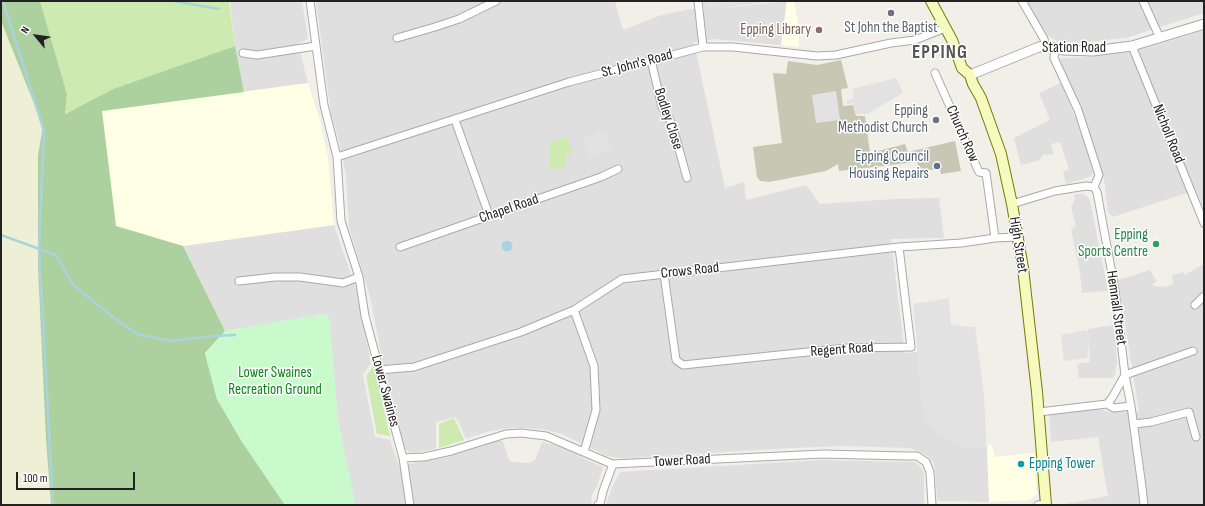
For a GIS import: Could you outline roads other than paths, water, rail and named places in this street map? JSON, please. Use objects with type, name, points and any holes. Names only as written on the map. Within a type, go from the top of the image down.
[{"type":"main road","name":"High Street","points":[[931,1],[952,40],[962,68],[970,75],[981,98],[1001,154],[1012,204],[1023,268],[1039,412],[1044,505]]},
{"type":"street","name":"Lower Swaines","points":[[310,1],[327,119],[337,157],[341,220],[359,277],[365,316],[403,458],[410,505]]},
{"type":"street","points":[[397,38],[459,19],[496,1]]},
{"type":"street","points":[[698,1],[703,47]]},
{"type":"street","points":[[1022,1],[1044,39],[1046,46]]},
{"type":"street","points":[[1143,1],[1160,38]]},
{"type":"street","name":"Station Road","points":[[970,75],[1026,51],[1046,46],[1063,50],[1093,51],[1132,46],[1204,24]]},
{"type":"street","name":"St. John's Road","points":[[337,157],[569,82],[703,47],[733,47],[817,56],[836,55],[891,43],[915,40],[945,28]]},
{"type":"street","points":[[243,53],[257,55],[316,46]]},
{"type":"street","name":"Nicholl Road","points":[[1132,46],[1204,223]]},
{"type":"street","name":"Hemnall Street","points":[[1055,49],[1054,58],[1078,110],[1099,175],[1094,187],[1097,192],[1115,290],[1125,375],[1134,424],[1144,505]]},
{"type":"street","name":"Bodley Close","points":[[651,60],[662,107],[672,124],[687,178]]},
{"type":"street","name":"Church Row","points":[[934,73],[979,172],[986,173],[995,238]]},
{"type":"street","points":[[455,120],[490,216]]},
{"type":"street","name":"Chapel Road","points":[[400,247],[601,177],[618,169]]},
{"type":"street","points":[[1012,204],[1055,191],[1086,186],[1094,187]]},
{"type":"street","name":"Crows Road","points":[[379,370],[414,367],[521,332],[574,310],[622,278],[899,247],[961,243],[995,238],[1018,237]]},
{"type":"street","name":"Regent Road","points":[[664,274],[676,360],[683,365],[846,348],[911,347],[899,247]]},
{"type":"street","points":[[239,281],[275,277],[300,277],[343,283],[359,277]]},
{"type":"street","points":[[1195,305],[1204,296]]},
{"type":"street","points":[[574,310],[594,366],[596,410],[584,452]]},
{"type":"street","points":[[1106,404],[1112,398],[1125,375],[1193,351]]},
{"type":"street","points":[[1039,412],[1106,404],[1114,408],[1131,406]]},
{"type":"street","points":[[1134,424],[1151,422],[1189,412],[1196,436]]},
{"type":"street","name":"Tower Road","points":[[403,458],[424,458],[506,434],[521,433],[546,436],[613,464],[823,454],[917,456],[926,462],[930,472],[932,505]]},
{"type":"street","points":[[600,505],[603,491],[613,464]]},
{"type":"water","points":[[507,240],[511,242],[513,246],[511,250],[507,252],[503,250],[501,246],[503,242]]},
{"type":"waterway","points":[[3,1],[44,131],[39,249],[53,505]]},
{"type":"waterway","points":[[174,1],[219,9]]},
{"type":"waterway","points":[[1,235],[56,255],[72,284],[114,318],[137,334],[171,341],[235,335]]},
{"type":"place","name":"St John the Baptist","points":[[891,13]]},
{"type":"place","name":"Epping Library","points":[[819,30]]},
{"type":"place","name":"Epping Methodist Church","points":[[936,120]]},
{"type":"place","name":"Epping Council Housing Repairs","points":[[937,166]]},
{"type":"place","name":"Epping Sports Centre","points":[[1156,244]]},
{"type":"place","name":"Epping Tower","points":[[1021,464]]},
{"type":"district","name":"EPPING","points":[[940,53]]},
{"type":"park label","name":"Lower Swaines Recreation Ground","points":[[275,382]]}]
